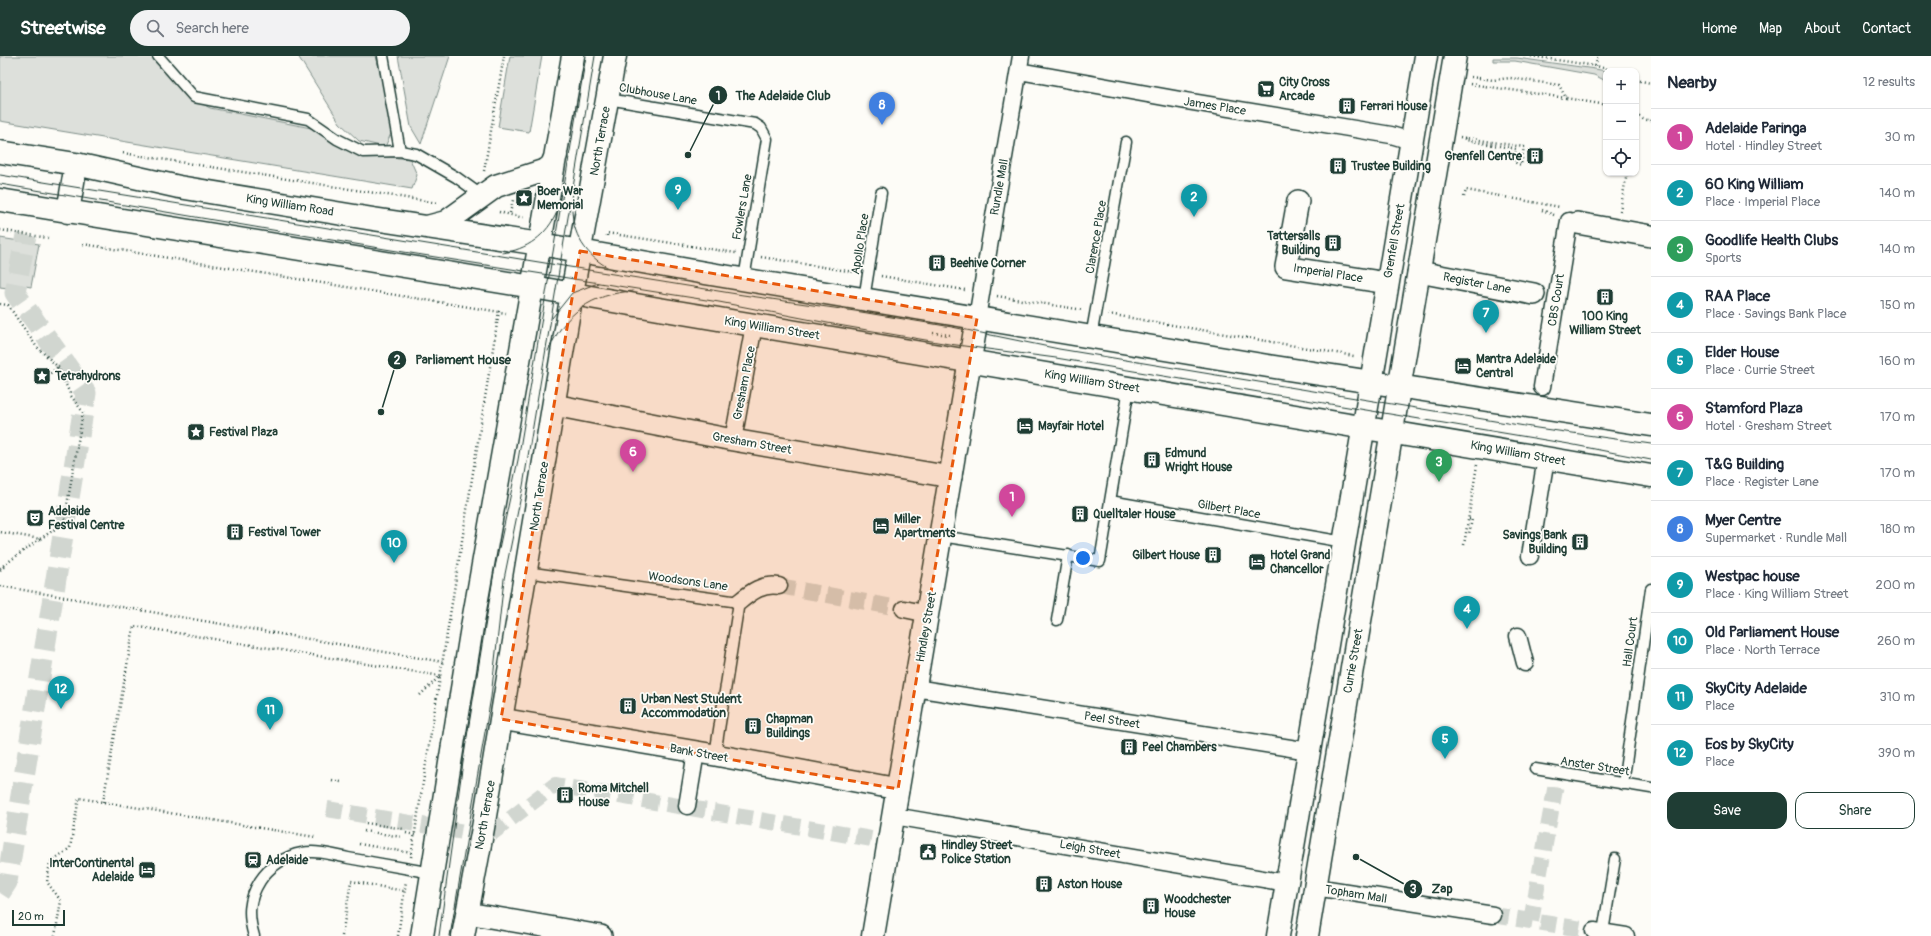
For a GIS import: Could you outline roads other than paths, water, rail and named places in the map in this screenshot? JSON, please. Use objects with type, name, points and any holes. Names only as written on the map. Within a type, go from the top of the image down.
[{"type":"main road","points":[[422,936],[472,627],[573,56]]},
{"type":"main road","name":"North Terrace","points":[[463,936],[580,251],[615,56]]},
{"type":"main road","name":"Grenfell Street","points":[[1363,427],[1426,56]]},
{"type":"main road","points":[[1400,386],[1455,56]]},
{"type":"main road","name":"King William Road","points":[[0,152],[76,164],[179,187],[426,228],[580,251]]},
{"type":"main road","points":[[426,228],[437,226],[446,222],[481,195],[501,184],[546,170],[552,165],[556,155]]},
{"type":"main road","points":[[68,212],[76,164]]},
{"type":"main road","points":[[0,200],[533,287]]},
{"type":"main road","points":[[580,251],[1091,337],[1651,425]]},
{"type":"main road","name":"King William Street","points":[[533,287],[1651,476]]},
{"type":"main road","name":"Hindley Street","points":[[873,936],[977,318]]},
{"type":"main road","name":"Currie Street","points":[[1307,936],[1400,386]]},
{"type":"main road","points":[[1278,936],[1363,427]]},
{"type":"street","name":"James Place","points":[[1020,64],[1186,101],[1391,135],[1411,141]]},
{"type":"street","name":"Rundle Mall","points":[[977,318],[1020,64]]},
{"type":"street","name":"Imperial Place","points":[[1298,202],[1286,266],[1387,283]]},
{"type":"street","name":"CBS Court","points":[[1542,387],[1569,221],[1576,223]]},
{"type":"street","points":[[1576,223],[1651,236]]},
{"type":"street","name":"Register Lane","points":[[1419,272],[1534,294]]},
{"type":"street","name":"Gresham Place","points":[[733,440],[754,325]]},
{"type":"street","name":"Gresham Street","points":[[554,405],[733,440],[951,476]]},
{"type":"street","points":[[1530,553],[1546,458]]},
{"type":"street","points":[[739,602],[752,590],[772,585],[779,586]]},
{"type":"street","points":[[904,609],[928,614]]},
{"type":"street","points":[[1518,636],[1525,663]]},
{"type":"street","name":"Peel Street","points":[[915,688],[1309,751]]},
{"type":"street","name":"Bank Street","points":[[501,719],[898,789]]},
{"type":"street","points":[[687,806],[706,754]]},
{"type":"street","name":"Leigh Street","points":[[894,816],[1286,883]]},
{"type":"street","name":"Topham Mall","points":[[1315,887],[1493,915]]},
{"type":"street","points":[[467,912],[601,936]]},
{"type":"street","points":[[1598,932],[1626,936]]},
{"type":"lane","points":[[158,56],[194,97],[308,119],[337,139],[363,152],[400,151],[416,154],[456,177],[481,195]]},
{"type":"lane","points":[[383,56],[400,151]]},
{"type":"lane","name":"Clubhouse Lane","points":[[608,98],[755,124],[761,128],[767,139]]},
{"type":"lane","name":"Fowlers Lane","points":[[744,279],[767,139]]},
{"type":"lane","name":"Clarence Place","points":[[1091,337],[1126,142]]},
{"type":"lane","name":"Apollo Place","points":[[864,299],[881,193]]},
{"type":"lane","points":[[941,536],[1100,560],[1129,388]]},
{"type":"lane","name":"Gilbert Place","points":[[1110,502],[1344,542]]},
{"type":"lane","points":[[1057,620],[1068,556]]},
{"type":"lane","name":"Woodsons Lane","points":[[526,572],[739,602],[706,754]]},
{"type":"lane","name":"Hall Court","points":[[1623,784],[1651,589]]},
{"type":"lane","name":"Anster Street","points":[[1535,769],[1651,788]]},
{"type":"lane","points":[[254,936],[249,918],[250,904],[256,887],[265,874],[279,862],[293,856],[313,852],[432,873]]},
{"type":"lane","points":[[1598,932],[1615,859]]},
{"type":"tunnel","points":[[0,893],[7,882],[86,393],[15,293],[26,235]]},
{"type":"tunnel","points":[[779,586],[904,609]]},
{"type":"tunnel","points":[[1531,921],[1558,773]]},
{"type":"tunnel","points":[[327,809],[488,836],[555,785],[889,842]]},
{"type":"tunnel","points":[[1493,915],[1594,931]]},
{"type":"tram line","points":[[439,936],[464,755],[494,572],[518,460],[586,56]]},
{"type":"tram line","points":[[450,936],[491,697],[504,579],[523,486],[595,56]]},
{"type":"tram line","points":[[0,175],[743,295],[855,311],[952,327],[1059,349],[1537,428],[1651,444]]},
{"type":"tram line","points":[[0,184],[385,249],[719,302],[838,325],[949,344],[1056,358],[1569,444],[1651,460]]},
{"type":"tram line","points":[[572,210],[576,230],[584,247],[598,261],[615,271]]},
{"type":"tram line","points":[[502,253],[520,249],[535,240],[548,228],[557,212]]},
{"type":"tram line","points":[[552,318],[572,293],[598,283]]},
{"type":"tram line","points":[[548,351],[563,326],[571,316],[581,308],[604,296],[633,291]]},
{"type":"place","name":"City Cross Arcade","points":[[1266,89]]},
{"type":"place","name":"Ferrari House","points":[[1347,106]]},
{"type":"place","name":"Myer Centre","points":[[882,125]]},
{"type":"place","name":"The Adelaide Club","points":[[688,155]]},
{"type":"place","name":"Grenfell Centre","points":[[1535,156]]},
{"type":"place","name":"Trustee Building","points":[[1338,166]]},
{"type":"place","name":"Boer War Memorial","points":[[524,198]]},
{"type":"place","name":"Westpac house","points":[[678,210]]},
{"type":"place","name":"60 King William","points":[[1194,217]]},
{"type":"place","name":"Tattersalls Building","points":[[1333,243]]},
{"type":"place","name":"Beehive Corner","points":[[937,263]]},
{"type":"place","name":"100 King William Street","points":[[1605,297]]},
{"type":"place","name":"T&G Building","points":[[1486,333]]},
{"type":"place","name":"Mantra Adelaide Central","points":[[1463,366]]},
{"type":"place","name":"Tetrahydrons","points":[[42,376]]},
{"type":"place","name":"Parliament House","points":[[381,412]]},
{"type":"place","name":"Mayfair Hotel","points":[[1025,426]]},
{"type":"place","name":"Festival Plaza","points":[[196,432]]},
{"type":"place","name":"Edmund Wright House","points":[[1152,460]]},
{"type":"place","name":"Stamford Plaza","points":[[633,472]]},
{"type":"place","name":"Goodlife Health Clubs","points":[[1439,482]]},
{"type":"place","name":"Quelltaler House","points":[[1080,514]]},
{"type":"place","name":"Adelaide Paringa","points":[[1012,517]]},
{"type":"place","name":"Adelaide Festival Centre","points":[[35,518]]},
{"type":"place","name":"Miller Apartments","points":[[881,526]]},
{"type":"place","name":"Festival Tower","points":[[235,532]]},
{"type":"place","name":"Savings Bank Building","points":[[1580,542]]},
{"type":"place","name":"Gilbert House","points":[[1213,555]]},
{"type":"place","name":"Hotel Grand Chancellor","points":[[1257,562]]},
{"type":"place","name":"Old Parliament House","points":[[394,563]]},
{"type":"place","name":"RAA Place","points":[[1467,629]]},
{"type":"place","name":"Urban Nest Student Accommodation","points":[[628,706]]},
{"type":"place","name":"Eos by SkyCity","points":[[61,709]]},
{"type":"place","name":"Chapman Buildings","points":[[753,726]]},
{"type":"place","name":"SkyCity Adelaide","points":[[270,730]]},
{"type":"place","name":"Peel Chambers","points":[[1129,747]]},
{"type":"place","name":"Elder House","points":[[1445,759]]},
{"type":"place","name":"Roma Mitchell House","points":[[565,795]]},
{"type":"place","name":"Hindley Street Police Station","points":[[928,852]]},
{"type":"place","name":"Zap","points":[[1356,857]]},
{"type":"place","name":"Adelaide","points":[[253,860]]},
{"type":"place","name":"InterContinental Adelaide","points":[[147,870]]},
{"type":"place","name":"Aston House","points":[[1044,884]]},
{"type":"place","name":"Woodchester House","points":[[1151,906]]}]
